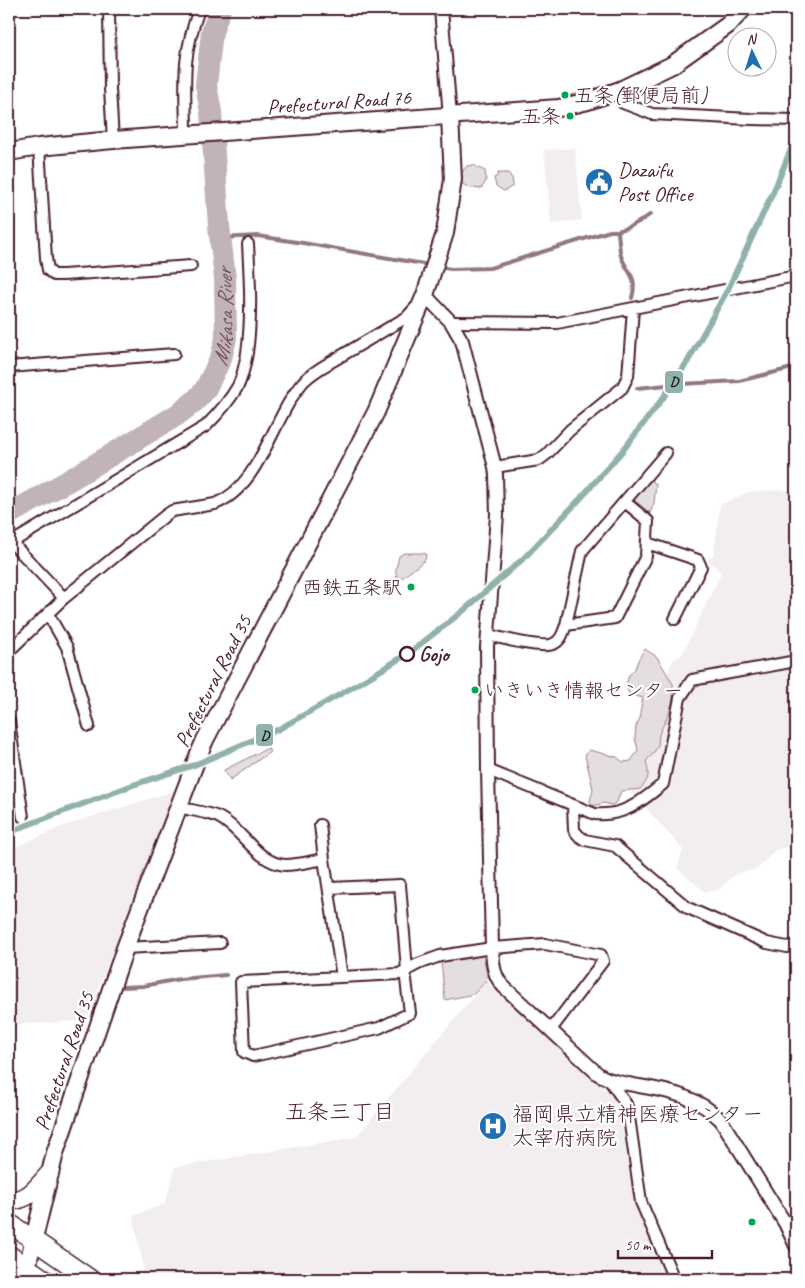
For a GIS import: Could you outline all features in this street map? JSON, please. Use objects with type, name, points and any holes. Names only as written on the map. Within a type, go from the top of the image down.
[{"type":"highway","points":[[9,1200],[24,1198],[49,1174]]},
{"type":"highway","points":[[9,1223],[90,1279]]},
{"type":"highway","points":[[9,1255],[25,1273],[44,1279]]},
{"type":"main road","points":[[450,116],[559,108],[620,90],[672,65],[728,25],[743,9]]},
{"type":"main road","name":"Prefectural Road 76","points":[[188,134],[450,116]]},
{"type":"main road","name":"Prefectural Road 35","points":[[25,1273],[55,1153],[125,948],[205,740],[376,412],[425,295],[445,233],[453,179],[450,116]]},
{"type":"main road","points":[[9,152],[39,147],[188,134]]},
{"type":"street","points":[[109,9],[113,140]]},
{"type":"street","points":[[188,134],[185,80],[186,61],[198,9]]},
{"type":"street","points":[[441,9],[450,116]]},
{"type":"street","points":[[620,90],[623,103],[652,114],[796,120]]},
{"type":"street","points":[[39,147],[46,258],[48,270],[54,275],[191,266]]},
{"type":"street","points":[[64,598],[10,543],[206,426],[224,408],[238,385],[245,365],[251,318],[248,244]]},
{"type":"street","points":[[451,322],[557,323],[796,276]]},
{"type":"street","points":[[9,651],[64,598],[172,511],[215,504],[221,502],[237,490],[249,476],[294,394],[305,380],[407,317],[425,295],[451,322],[462,341],[495,467],[497,515],[488,635],[488,770],[492,962],[495,975],[550,1031],[598,1074],[610,1081],[661,1089],[683,1095],[695,1100],[721,1120],[785,1223],[796,1246]]},
{"type":"street","points":[[495,467],[539,460],[570,430],[622,388],[628,376],[633,309]]},
{"type":"street","points":[[9,367],[174,354]]},
{"type":"street","points":[[488,635],[544,646],[554,644],[562,637],[582,551],[666,453]]},
{"type":"street","points":[[566,625],[615,618],[646,556],[648,521],[624,502]]},
{"type":"street","points":[[647,543],[698,560],[701,567],[675,619]]},
{"type":"street","points":[[48,614],[67,647],[89,726]]},
{"type":"street","points":[[488,770],[595,814],[616,814],[635,805],[663,784],[680,698],[692,680],[796,662]]},
{"type":"street","points":[[9,721],[23,817]]},
{"type":"street","points":[[573,806],[574,830],[579,836],[585,840],[615,846],[688,908],[767,943],[787,947],[796,945]]},
{"type":"street","points":[[178,808],[219,817],[269,861],[277,864],[288,865],[324,859]]},
{"type":"street","points":[[320,825],[342,977]]},
{"type":"street","points":[[329,888],[400,885],[406,971],[410,1012],[379,1028],[253,1056],[244,1052],[241,982],[399,974],[406,971],[418,964],[440,956],[492,948],[545,944],[601,955],[603,961],[550,1031]]},
{"type":"street","points":[[125,948],[220,944]]},
{"type":"street","points":[[610,1081],[628,1110],[641,1202],[674,1279]]},
{"type":"shaded area","points":[[575,148],[582,220],[551,224],[544,150]]},
{"type":"shaded area","points":[[473,165],[485,171],[486,181],[481,189],[467,187],[459,181],[459,175],[467,166]]},
{"type":"shaded area","points":[[498,173],[508,173],[513,186],[504,191],[496,186],[494,178]]},
{"type":"shaded area","points":[[650,479],[656,484],[654,503],[650,513],[633,499]]},
{"type":"shaded area","points":[[796,491],[796,845],[775,850],[757,869],[737,873],[718,890],[705,892],[677,868],[683,850],[624,783],[673,660],[682,655],[721,573],[708,560],[714,554],[720,505],[749,492]]},
{"type":"shaded area","points":[[404,553],[426,554],[425,560],[402,578],[397,577],[396,570],[399,556]]},
{"type":"shaded area","points":[[645,649],[657,657],[673,684],[673,699],[659,734],[658,745],[646,761],[648,773],[646,782],[640,789],[621,791],[617,802],[612,805],[604,803],[592,806],[590,801],[593,789],[585,755],[589,750],[617,757],[623,762],[631,761],[638,750],[635,738],[636,726],[641,716],[643,698],[629,694],[626,685],[629,675],[635,669]]},
{"type":"shaded area","points":[[268,748],[270,752],[230,780],[224,770]]},
{"type":"shaded area","points":[[174,791],[86,1021],[9,1025],[9,850],[66,825]]},
{"type":"shaded area","points":[[483,953],[487,976],[486,981],[474,994],[445,1000],[441,962]]},
{"type":"shaded area","name":"福岡県立精神医療センター 太宰府病院","points":[[487,982],[611,1094],[620,1116],[636,1205],[668,1279],[139,1279],[144,1269],[133,1216],[165,1204],[175,1167],[356,1137]]},
{"type":"waterway","name":"Mikasa River","points":[[9,514],[68,481],[177,415],[195,401],[205,390],[221,358],[226,338],[225,279],[219,226],[211,112],[206,85],[212,32],[220,9]]},
{"type":"waterway","points":[[617,231],[635,224],[651,214]]},
{"type":"waterway","points":[[438,267],[451,269],[490,268],[610,231],[617,231],[621,256],[634,284],[632,298]]},
{"type":"waterway","points":[[221,238],[258,236],[429,265]]},
{"type":"waterway","points":[[681,384],[739,381],[796,367]]},
{"type":"waterway","points":[[637,388],[667,385]]},
{"type":"waterway","points":[[123,987],[226,975]]},
{"type":"transit line","name":"D","points":[[9,833],[133,785],[194,765],[279,729],[409,653],[463,611],[524,558],[624,449],[663,398],[688,361],[728,289],[775,188],[796,137]]},
{"type":"place","name":"五条(郵便局前)","points":[[565,95]]},
{"type":"place","name":"五条","points":[[570,116]]},
{"type":"place","name":"Dazaifu Post Office","points":[[599,182]]},
{"type":"place","name":"西鉄五条駅","points":[[411,587]]},
{"type":"place","name":"Gojo","points":[[407,654]]},
{"type":"place","name":"いきいき情報センター","points":[[475,690]]},
{"type":"place","name":"福岡県立精神医療センター 太宰府病院","points":[[493,1126]]},
{"type":"district","name":"五条三丁目","points":[[340,1112]]}]
